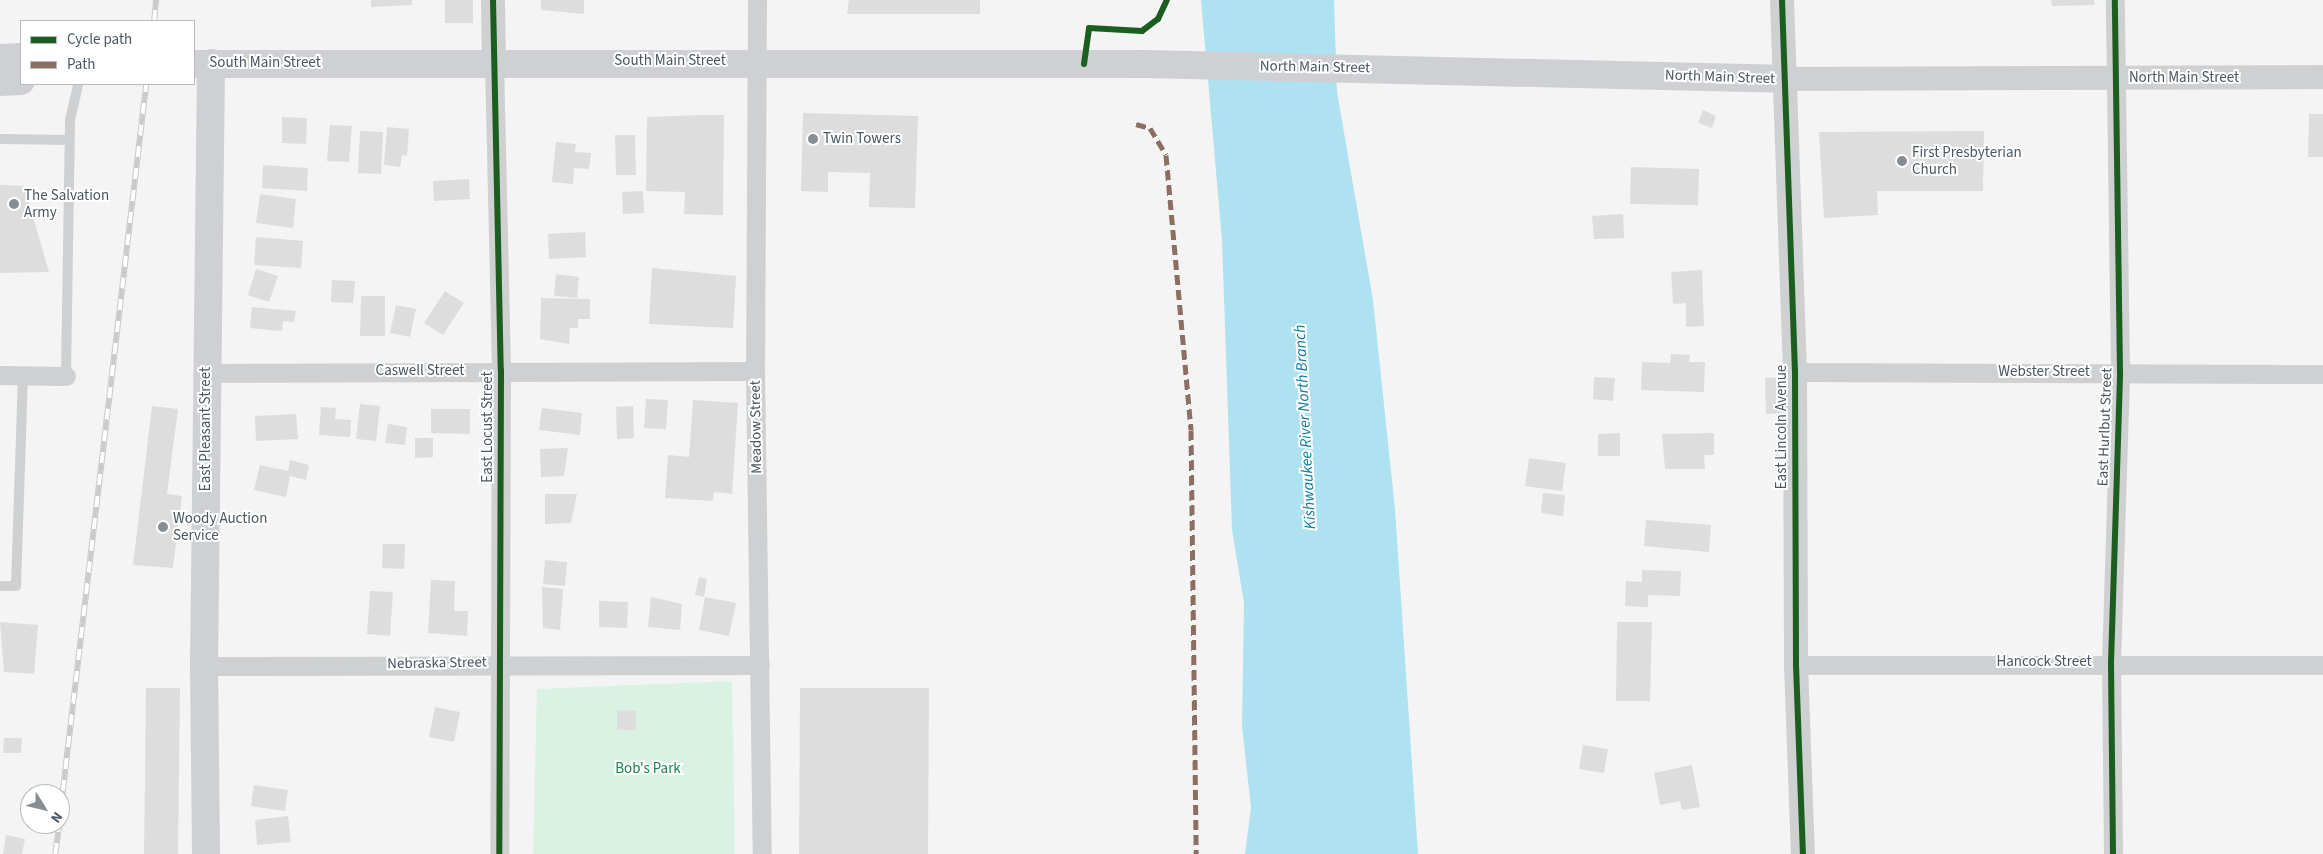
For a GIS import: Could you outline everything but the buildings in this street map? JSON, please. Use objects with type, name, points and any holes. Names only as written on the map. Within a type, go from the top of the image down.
[{"type":"main road","points":[[0,58],[20,57]]},
{"type":"main road","name":"South Main Street","points":[[202,64],[494,61],[1146,64]]},
{"type":"main road","name":"East Pleasant Street","points":[[202,64],[206,372],[204,666],[206,854]]},
{"type":"main road","name":"North Main Street","points":[[1146,64],[1448,68],[1785,79]]},
{"type":"main road","points":[[0,82],[20,81]]},
{"type":"street","name":"East Locust Street","points":[[493,0],[501,370],[499,854]]},
{"type":"street","name":"Meadow Street","points":[[757,0],[755,371],[762,854]]},
{"type":"street","name":"East Lincoln Avenue","points":[[1782,0],[1794,372],[1796,665],[1803,854]]},
{"type":"street","name":"East Hurlbut Street","points":[[2113,854],[2111,662],[2120,372],[2114,78],[2115,0]]},
{"type":"street","name":"North Main Street","points":[[1785,79],[2323,77]]},
{"type":"street","name":"Caswell Street","points":[[206,372],[755,371]]},
{"type":"street","name":"Webster Street","points":[[1794,372],[2323,374]]},
{"type":"street","points":[[0,375],[66,376]]},
{"type":"street","name":"Nebraska Street","points":[[204,666],[501,662],[682,668],[760,665]]},
{"type":"street","name":"Hancock Street","points":[[1796,665],[2111,662],[2323,665]]},
{"type":"lane","points":[[66,376],[70,140],[73,93],[77,85]]},
{"type":"lane","points":[[0,139],[70,140]]},
{"type":"lane","points":[[0,586],[16,586],[23,375]]},
{"type":"green space","name":"Bob's Park","points":[[732,681],[735,854],[533,854],[537,689]]},
{"type":"water","name":"Kishwaukee River North Branch","points":[[1201,0],[1334,0],[1337,92],[1373,300],[1395,509],[1418,854],[1245,854],[1251,808],[1242,726],[1244,603],[1232,530],[1222,240]]},
{"type":"railway","points":[[154,20],[156,0]]},
{"type":"railway","points":[[63,784],[146,85]]},
{"type":"railway","points":[[55,854],[58,834]]},
{"type":"marked path","points":[[1136,124],[1150,128],[1166,155],[1191,430],[1196,854]]},
{"type":"cycle path","points":[[493,0],[501,370],[499,854]]},
{"type":"cycle path","points":[[1084,64],[1089,28],[1142,31],[1158,19],[1167,0]]},
{"type":"cycle path","points":[[1782,0],[1795,372],[1796,665],[1803,854]]},
{"type":"cycle path","points":[[2113,854],[2111,663],[2120,372],[2115,0]]},
{"type":"place","name":"Twin Towers","points":[[813,139]]},
{"type":"place","name":"First Presbyterian Church","points":[[1902,161]]},
{"type":"place","name":"The Salvation Army","points":[[14,204]]},
{"type":"place","name":"Woody Auction Service","points":[[163,527]]}]
